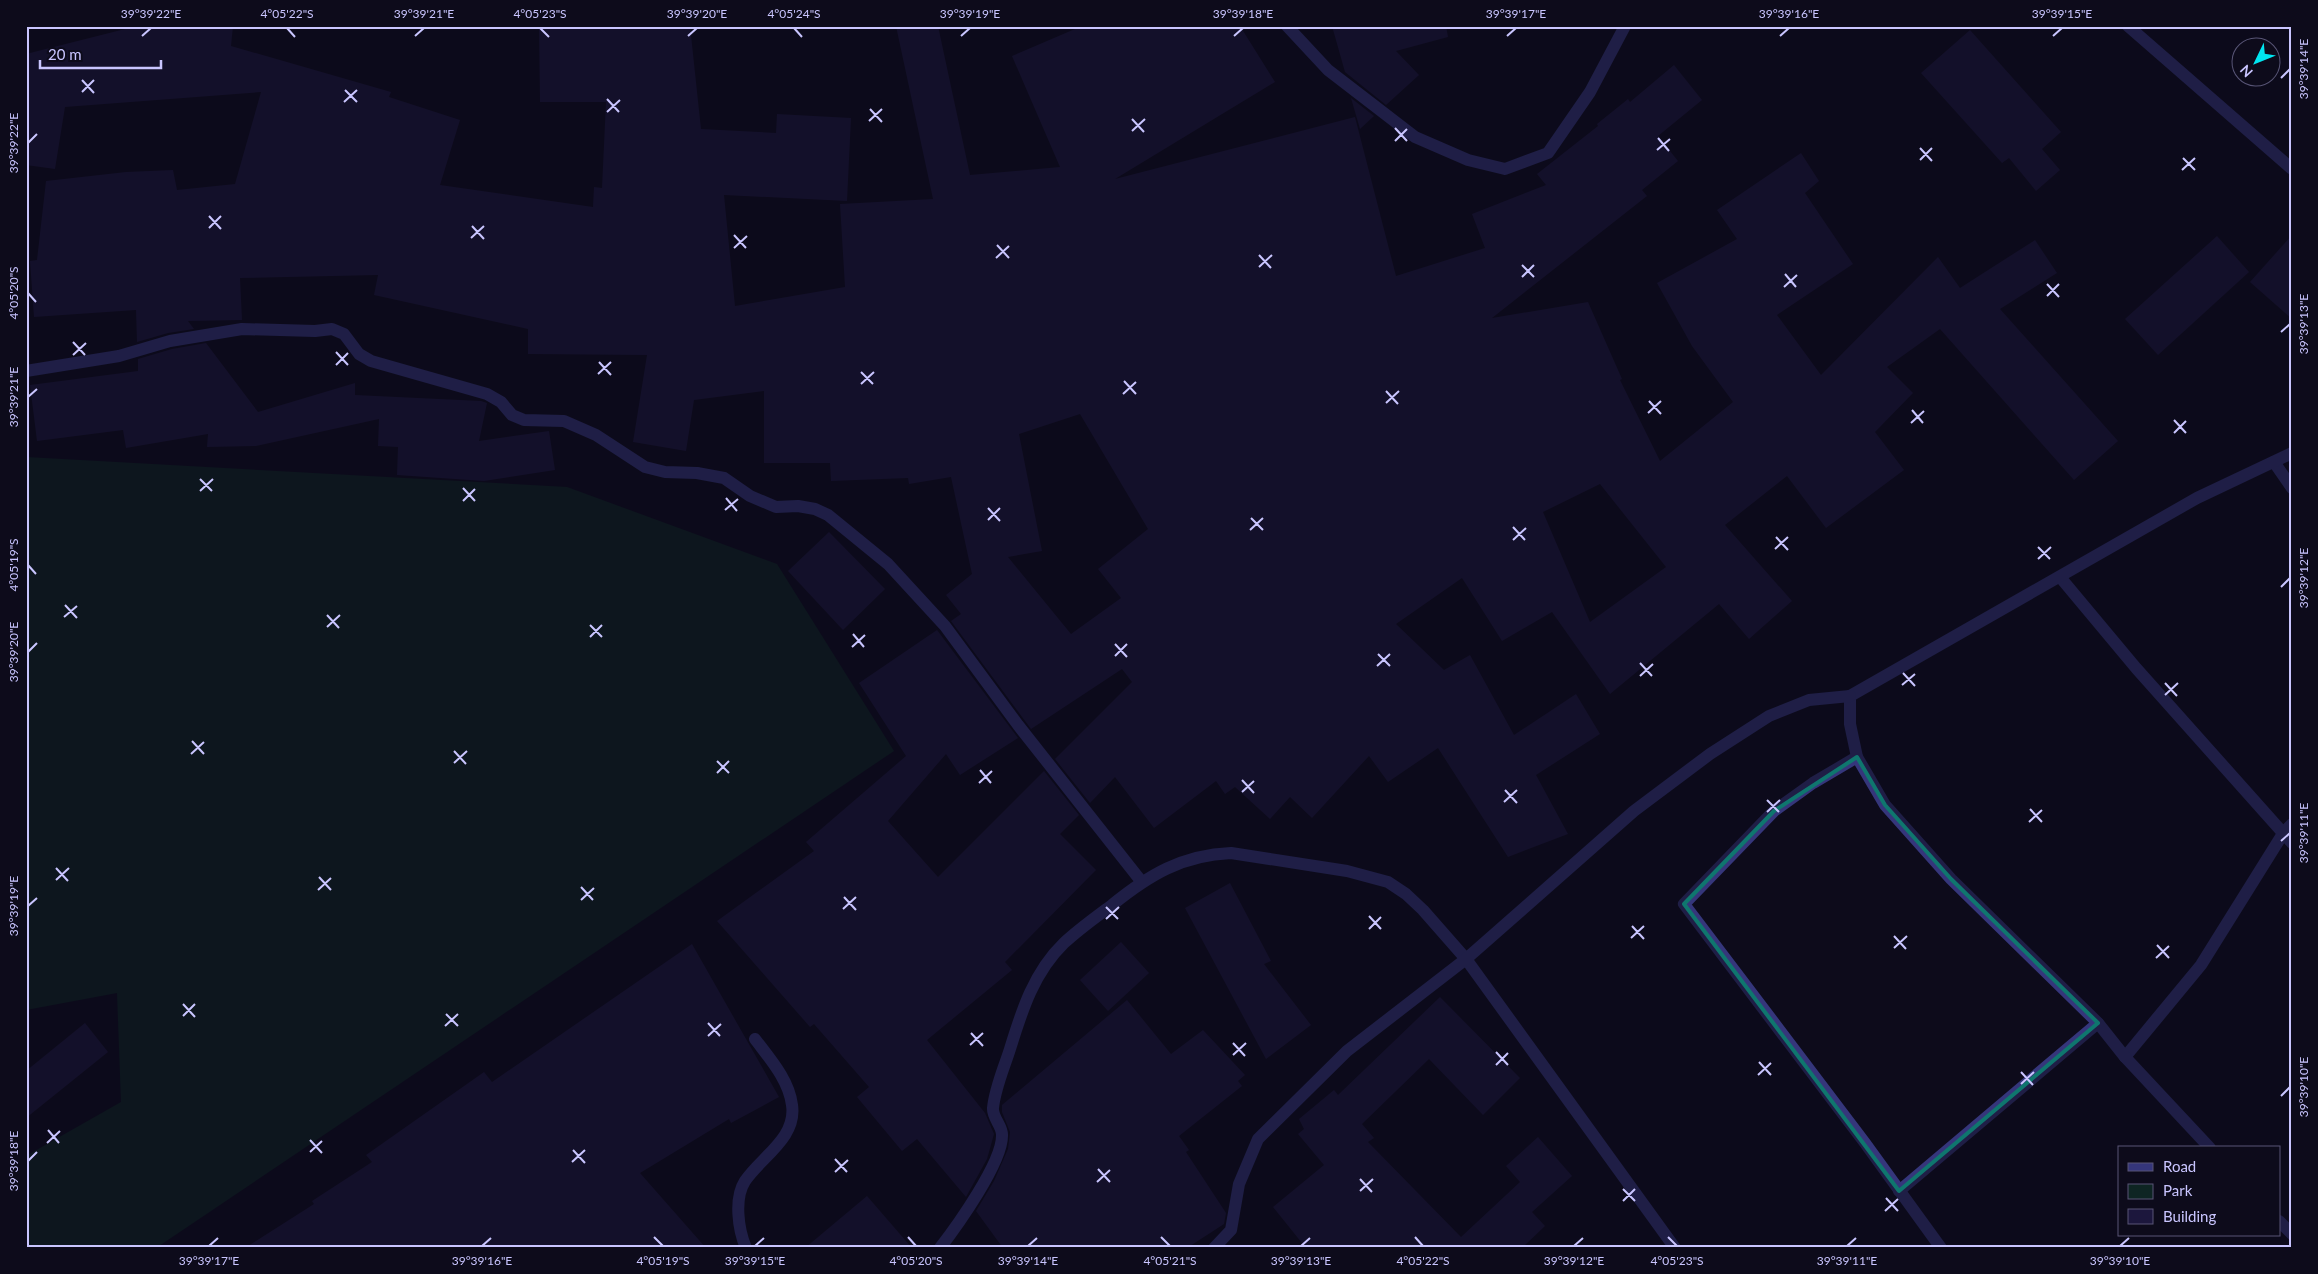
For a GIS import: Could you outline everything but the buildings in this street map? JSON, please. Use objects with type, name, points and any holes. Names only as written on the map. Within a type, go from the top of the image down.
[{"type":"street","points":[[1287,26],[1328,70],[1415,137],[1468,160],[1505,169],[1548,153],[1590,92],[1625,26]]},
{"type":"street","points":[[2128,26],[2292,169]]},
{"type":"street","points":[[26,371],[119,356],[170,341],[242,328],[315,331],[332,328],[344,334],[359,354],[371,361],[488,394],[501,402],[512,415],[524,420],[564,421],[596,435],[646,467],[665,472],[697,473],[724,478],[750,496],[776,507],[798,506],[822,512],[888,564],[946,626],[1018,726],[1141,881]]},
{"type":"street","points":[[1214,1248],[1231,1230],[1240,1184],[1258,1140],[1347,1051],[1466,959],[1634,811],[1710,754],[1769,716],[1809,700],[1850,696],[2060,578],[2197,498],[2292,453]]},
{"type":"street","points":[[2274,462],[2292,488]]},
{"type":"street","points":[[2060,578],[2136,668],[2288,828],[2292,843]]},
{"type":"street","points":[[1850,696],[1850,724],[1857,757],[1885,805],[1951,879],[2098,1023],[2125,1058],[2208,1146]]},
{"type":"street","points":[[1857,757],[1813,783],[1774,811],[1684,904],[1941,1248]]},
{"type":"street","points":[[2125,1058],[2201,965],[2288,828]]},
{"type":"street","points":[[941,1248],[966,1213],[995,1161],[1003,1135],[994,1115],[994,1104],[1020,1017],[1032,986],[1046,964],[1064,943],[1141,881],[1182,862],[1215,853],[1231,853],[1347,871],[1388,882],[1406,894],[1423,910],[1466,959],[1675,1248]]},
{"type":"street","points":[[1899,1191],[2098,1023]]},
{"type":"street","points":[[746,1248],[739,1214],[739,1200],[744,1182],[787,1134],[793,1107],[790,1093],[777,1067],[755,1039]]},
{"type":"street","points":[[2280,1222],[2292,1234]]},
{"type":"highlighted area","points":[[1857,757],[1885,805],[1951,879],[2098,1023],[1899,1191],[1684,904],[1774,811]]},
{"type":"green space","points":[[26,457],[567,487],[777,564],[894,751],[156,1248],[26,1248],[26,1156],[121,1102],[117,993],[26,1010]]}]
